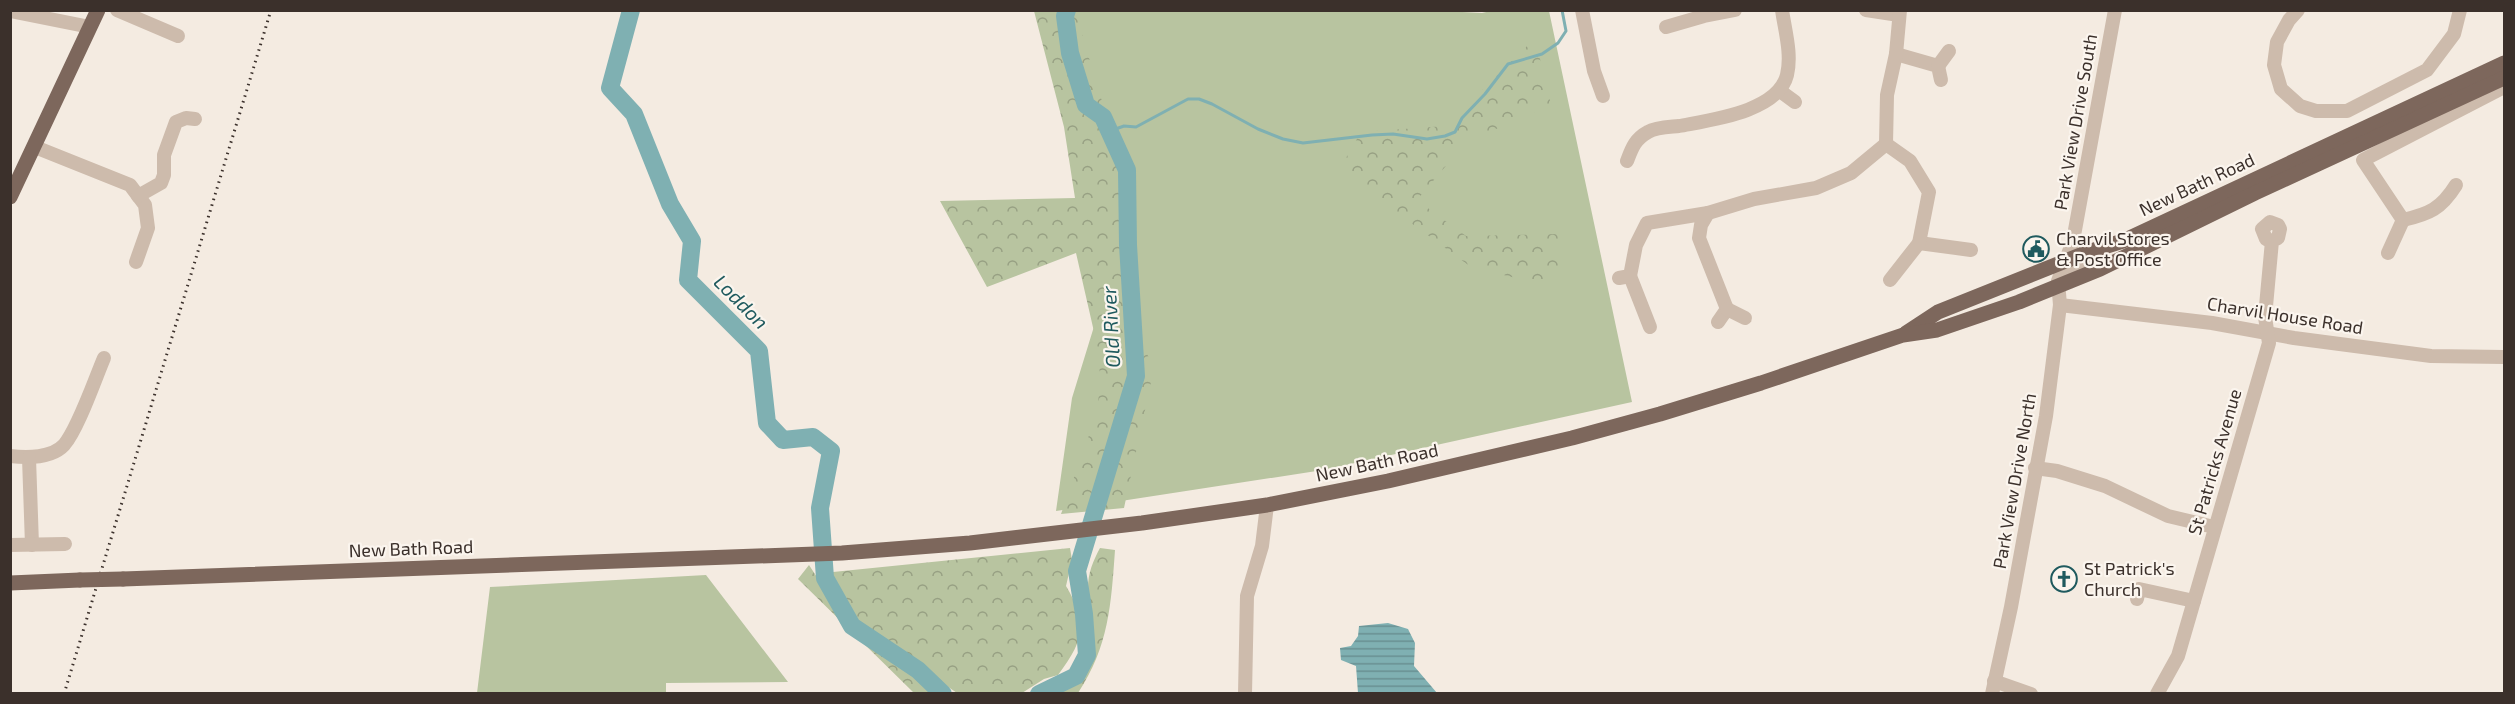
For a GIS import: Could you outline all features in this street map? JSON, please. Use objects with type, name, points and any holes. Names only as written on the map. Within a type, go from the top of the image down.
[{"type":"main road","points":[[12,192],[36,147],[98,10]]},
{"type":"main road","name":"New Bath Road","points":[[1903,335],[1938,312],[2088,252],[2109,246],[2505,63]]},
{"type":"main road","name":"New Bath Road","points":[[10,583],[842,553],[1053,535],[1142,524],[1267,505],[1388,482],[1572,438],[1761,383],[1903,335],[1947,326],[2059,286],[2505,78]]},
{"type":"street","points":[[117,10],[178,36]]},
{"type":"street","points":[[1582,10],[1594,71],[1603,96]]},
{"type":"street","points":[[1666,27],[1703,13],[1736,10]]},
{"type":"street","points":[[1627,160],[1634,142],[1649,130],[1686,118],[1720,119],[1762,104],[1780,91],[1787,76],[1789,55],[1782,10]]},
{"type":"street","points":[[1650,327],[1624,277],[1647,223],[1708,213],[1754,199],[1819,195],[1851,173],[1886,144],[1887,95],[1896,54],[1899,13],[1866,10]]},
{"type":"street","name":"Park View Drive South","points":[[2059,286],[2058,281],[2063,263],[2073,241],[2115,10]]},
{"type":"street","points":[[2298,10],[2289,20],[2277,42],[2274,65],[2282,89],[2300,106],[2316,111],[2347,111],[2427,70],[2454,34],[2460,10]]},
{"type":"street","points":[[10,11],[90,27]]},
{"type":"street","points":[[1896,54],[1940,73],[1949,51]]},
{"type":"street","points":[[1580,76],[1594,71]]},
{"type":"street","points":[[2403,220],[2363,160],[2505,87]]},
{"type":"street","points":[[1780,91],[1795,102]]},
{"type":"street","points":[[138,196],[161,183],[164,175],[164,155],[176,122],[186,118],[195,119]]},
{"type":"street","points":[[1886,144],[1910,161],[1929,192],[1919,243],[1890,280]]},
{"type":"street","points":[[36,147],[130,185],[145,205],[148,228],[136,262]]},
{"type":"street","points":[[2403,220],[2427,214],[2446,198],[2456,185]]},
{"type":"street","points":[[1708,213],[1701,225],[1699,238],[1727,309],[1746,318]]},
{"type":"street","points":[[2388,253],[2403,220]]},
{"type":"street","points":[[2073,241],[2088,252]]},
{"type":"street","name":"St Patricks Avenue","points":[[2157,693],[2178,656],[2269,343],[2265,317],[2272,241]]},
{"type":"street","points":[[1919,243],[1971,250]]},
{"type":"street","points":[[2059,286],[2078,264],[2109,246]]},
{"type":"street","name":"Park View Drive North","points":[[1993,687],[2011,607],[2036,468],[2055,350],[2060,305],[2059,286]]},
{"type":"street","name":"Charvil House Road","points":[[2060,305],[2212,323],[2294,338],[2431,356],[2505,357]]},
{"type":"street","points":[[1718,322],[1727,309]]},
{"type":"street","points":[[10,456],[29,458],[63,446],[73,431],[102,364],[88,361]]},
{"type":"street","points":[[29,458],[32,545]]},
{"type":"street","points":[[2036,468],[2057,471],[2105,486],[2168,516],[2214,528]]},
{"type":"street","points":[[1245,693],[1248,596],[1262,546],[1267,505]]},
{"type":"street","points":[[10,545],[65,544]]},
{"type":"street","points":[[2139,589],[2194,601]]},
{"type":"street","points":[[1993,687],[2031,693]]},
{"type":"green space","points":[[1424,10],[1482,13],[1495,10],[1549,11],[1632,402],[1323,470],[1056,511],[1072,398],[1100,307],[1043,11]]},
{"type":"green space","points":[[1034,11],[1078,11],[1078,21],[1104,108],[1136,183],[1130,320],[1154,368],[1124,508],[1061,514],[1098,410],[1100,358],[1076,253],[987,287],[940,201],[1075,198],[1064,127]]},
{"type":"green space","points":[[1535,38],[1551,105],[1466,142],[1417,200],[1466,236],[1565,234],[1553,287],[1471,267],[1339,170],[1361,132],[1446,126]]},
{"type":"green space","points":[[1070,548],[1072,560],[1066,586],[1078,612],[1080,632],[1078,642],[1058,675],[1044,679],[1022,693],[957,693],[856,624],[830,577],[833,572]]},
{"type":"green space","points":[[1100,548],[1115,550],[1110,607],[1102,642],[1088,676],[1078,693],[1054,693],[1077,678],[1090,657],[1093,635],[1088,583],[1091,567]]},
{"type":"green space","points":[[809,565],[854,634],[908,668],[932,693],[914,693],[798,579]]},
{"type":"green space","points":[[706,575],[788,682],[666,683],[666,694],[477,693],[490,587]]},
{"type":"water","points":[[1388,623],[1408,629],[1415,643],[1414,666],[1437,693],[1358,693],[1356,666],[1341,660],[1340,648],[1351,646],[1358,636],[1359,626]]},
{"type":"waterway","name":"Loddon","points":[[631,10],[610,88],[634,114],[670,204],[692,241],[688,280],[759,351],[767,423],[783,440],[813,437],[831,451],[820,508],[825,578],[852,626],[918,670],[943,694]]},
{"type":"waterway","name":"Old River","points":[[1039,694],[1076,676],[1087,655],[1084,614],[1077,571],[1136,376],[1128,245],[1127,170],[1103,117],[1086,105],[1070,53],[1065,16],[1067,10]]},
{"type":"waterway","points":[[1110,131],[1124,126],[1136,127],[1188,99],[1199,99],[1258,129],[1283,139],[1303,143],[1372,135],[1393,134],[1427,139],[1445,136],[1455,132],[1462,118],[1485,94],[1508,64],[1542,54],[1558,43],[1566,31],[1562,10]]},
{"type":"railway","points":[[64,694],[271,10]]},
{"type":"place","name":"Charvil Stores & Post Office","points":[[2036,249]]},
{"type":"place","name":"St Patrick's Church","points":[[2064,579]]}]
